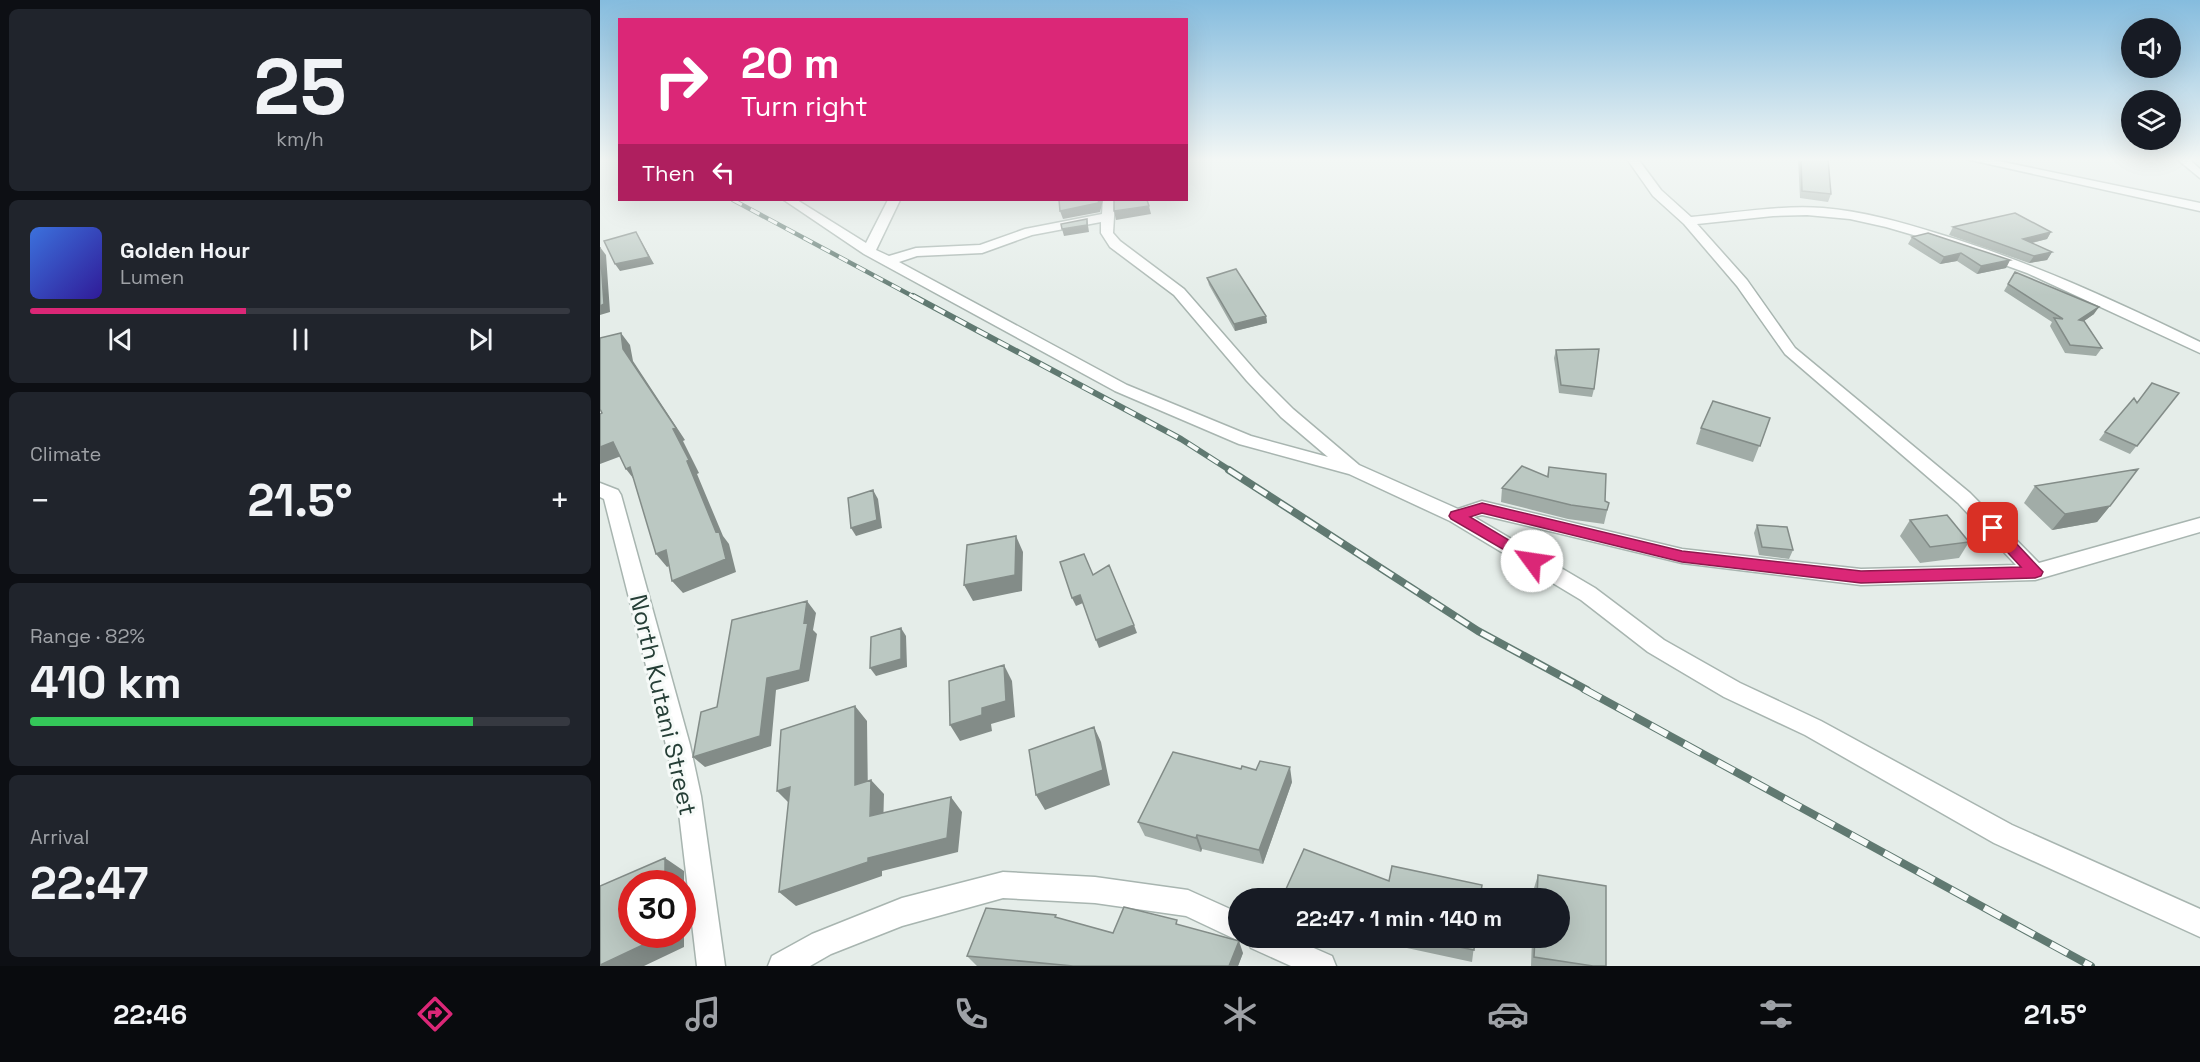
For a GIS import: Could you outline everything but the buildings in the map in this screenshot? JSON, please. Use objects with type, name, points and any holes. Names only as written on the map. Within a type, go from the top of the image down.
[{"type":"street","points":[[796,204],[869,251],[1121,388],[1245,440],[1355,470],[1456,516],[1588,594],[1656,646],[1732,690],[1813,728],[2003,834],[2200,923]]},
{"type":"street","points":[[869,251],[892,204]]},
{"type":"street","points":[[1109,204],[1107,233],[1114,244],[1179,292],[1253,378],[1287,413],[1355,470]]},
{"type":"street","points":[[1669,204],[1688,221],[1742,283],[1790,351],[1964,498],[2035,572]]},
{"type":"street","points":[[1688,221],[1797,210],[1856,216],[1897,225],[1987,251],[2054,278],[2200,348]]},
{"type":"street","points":[[888,261],[916,252],[982,249],[1029,232],[1107,217]]},
{"type":"street","name":"North Kutani Street","points":[[600,489],[612,495],[678,745],[688,796],[711,966]]},
{"type":"street","points":[[1456,516],[1482,508],[1682,556],[1861,577],[2035,572],[2200,525]]},
{"type":"street","points":[[782,966],[822,944],[902,912],[1003,885],[1095,890],[1188,903],[1228,922]]},
{"type":"street","points":[[1282,948],[1317,965]]},
{"type":"railway","points":[[741,204],[916,298]]},
{"type":"railway","points":[[913,296],[1181,439],[1231,471]]},
{"type":"railway","points":[[1229,470],[1478,631],[1587,690]]},
{"type":"railway","points":[[1584,689],[2091,966]]},
{"type":"route","points":[[1532,561],[1456,516],[1482,508],[1682,556],[1861,577],[2035,572],[1993,528]]}]
